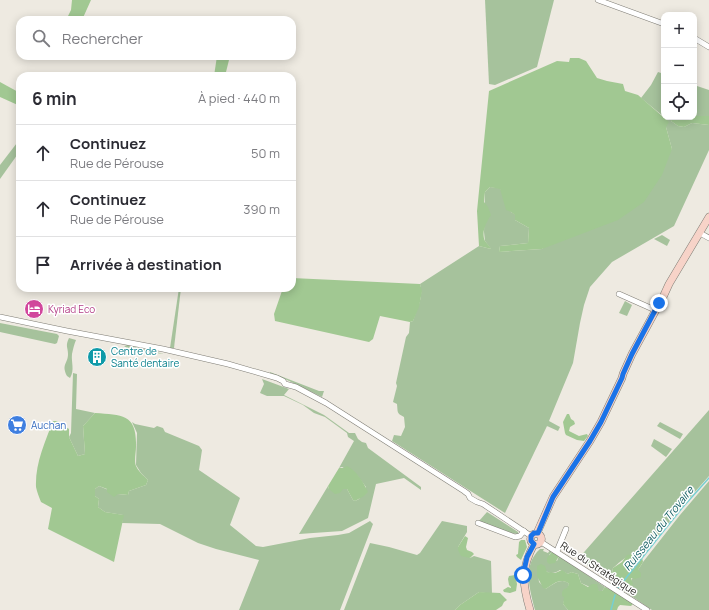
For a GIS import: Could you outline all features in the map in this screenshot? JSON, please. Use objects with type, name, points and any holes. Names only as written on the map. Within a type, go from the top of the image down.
[{"type":"street","points":[[598,0],[661,23]]},
{"type":"street","points":[[697,40],[709,47]]},
{"type":"street","points":[[534,534],[553,497],[601,422],[632,354],[674,273],[677,271],[709,216]]},
{"type":"street","points":[[700,233],[709,238]]},
{"type":"street","points":[[619,294],[655,310]]},
{"type":"street","points":[[0,317],[163,349],[228,364],[276,378],[283,381],[285,384],[296,387],[326,403],[524,531],[542,536],[527,557],[523,576],[524,589],[530,610]]},
{"type":"street","points":[[478,523],[515,537],[520,536],[524,531]]},
{"type":"street","points":[[557,551],[566,529]]},
{"type":"street","name":"Rue du Stratégique","points":[[538,542],[557,551],[647,610]]},
{"type":"green space","points":[[72,0],[91,0],[84,16],[68,16],[71,10]]},
{"type":"green space","points":[[485,0],[554,0],[537,67],[495,85],[489,84]]},
{"type":"green space","points":[[570,58],[579,58],[586,61],[597,78],[623,84],[625,91],[638,95],[661,115],[661,120],[667,120],[669,122],[666,127],[672,149],[662,175],[644,202],[618,220],[542,249],[499,252],[500,246],[528,243],[529,228],[515,220],[515,215],[506,210],[500,189],[490,187],[485,192],[484,202],[491,215],[486,224],[484,238],[491,249],[479,246],[477,211],[489,91],[557,61],[569,62]]},
{"type":"green space","points":[[216,60],[229,60],[226,72],[215,72]]},
{"type":"green space","points":[[658,72],[661,73],[661,114],[641,98],[651,85]]},
{"type":"green space","points":[[0,82],[16,91],[16,104],[0,97]]},
{"type":"green space","points":[[697,86],[709,90],[709,116],[697,116]]},
{"type":"green space","points":[[697,116],[709,116],[709,125],[692,123],[684,127],[678,126],[671,121],[697,120]]},
{"type":"green space","points":[[664,120],[671,120],[678,126],[684,127],[692,123],[709,125],[709,150],[674,226],[612,262],[590,287],[584,305],[573,363],[549,421],[560,427],[558,431],[547,426],[505,513],[392,441],[394,435],[401,436],[405,427],[404,417],[399,413],[397,404],[393,402],[406,337],[409,333],[410,322],[413,321],[421,298],[420,284],[479,246],[491,249],[485,241],[484,232],[485,192],[490,187],[500,188],[511,212],[516,215],[515,220],[529,228],[528,243],[500,246],[499,252],[542,249],[672,149]]},
{"type":"green space","points":[[16,144],[16,157],[0,179],[0,165]]},
{"type":"green space","points":[[662,235],[670,240],[667,246],[654,239]]},
{"type":"green space","points":[[296,278],[420,284],[422,291],[419,307],[413,321],[410,322],[380,316],[373,339],[369,342],[275,321],[274,314],[282,292],[296,292]]},
{"type":"green space","points":[[178,292],[181,292],[174,348],[170,348]]},
{"type":"green space","points":[[625,301],[632,305],[627,316],[619,313]]},
{"type":"green space","points":[[0,323],[57,334],[59,336],[57,343],[55,344],[0,332]]},
{"type":"green space","points":[[69,338],[76,340],[72,354],[73,369],[70,378],[65,372],[65,364],[68,357],[67,345]]},
{"type":"green space","points":[[128,345],[164,354],[140,351],[134,353],[124,346]]},
{"type":"green space","points":[[73,373],[77,374],[76,409],[95,413],[83,426],[85,454],[78,456],[69,437],[71,433]]},
{"type":"green space","points":[[270,373],[319,391],[324,391],[322,397]]},
{"type":"green space","points":[[262,379],[289,389],[284,395],[324,415],[349,433],[355,433],[358,439],[366,443],[368,448],[421,487],[421,490],[404,478],[376,484],[368,518],[342,531],[299,534],[328,486],[329,489],[347,489],[355,501],[359,499],[366,487],[357,475],[342,467],[339,468],[354,441],[348,437],[347,433],[325,417],[314,413],[303,405],[284,396],[267,396],[260,393],[264,384]]},
{"type":"green space","points":[[709,410],[709,476],[677,512],[642,557],[639,553],[631,555],[613,568],[612,575],[620,584],[619,586],[578,559]]},
{"type":"green space","points":[[95,413],[121,416],[131,422],[136,436],[135,464],[148,480],[146,485],[129,491],[128,495],[118,494],[114,497],[107,492],[107,489],[99,486],[95,489],[95,496],[99,499],[98,507],[105,512],[124,515],[114,562],[48,529],[52,508],[41,502],[36,487],[39,462],[53,421],[57,421],[69,429],[69,437],[78,456],[85,454],[83,426]]},
{"type":"green space","points":[[567,414],[569,414],[575,424],[570,427],[569,431],[579,436],[587,434],[588,436],[584,441],[577,440],[566,435],[563,422]]},
{"type":"green space","points":[[132,422],[154,428],[157,426],[163,428],[165,432],[199,446],[202,450],[199,470],[240,498],[230,525],[256,546],[263,547],[310,538],[349,533],[370,521],[373,524],[340,610],[239,610],[259,560],[198,543],[160,524],[122,523],[123,515],[105,512],[98,507],[99,499],[95,496],[95,489],[99,486],[118,494],[128,495],[129,491],[146,485],[148,480],[136,465],[137,433]]},
{"type":"green space","points":[[660,422],[683,434],[680,439],[657,426]]},
{"type":"green space","points":[[654,439],[672,449],[666,457],[651,446]]},
{"type":"green space","points":[[347,466],[357,474],[368,492],[355,501],[347,489],[343,489],[340,493],[335,494],[329,489],[328,486],[339,468]]},
{"type":"green space","points":[[709,481],[709,610],[652,610],[621,589],[623,586],[630,587],[633,576],[643,562]]},
{"type":"green space","points":[[487,512],[518,532],[518,534],[510,533],[479,521]]},
{"type":"green space","points":[[442,521],[467,526],[467,532],[458,547],[470,558],[474,556],[491,561],[492,594],[479,592],[455,610],[344,610],[370,543],[417,555],[420,553]]},
{"type":"green space","points":[[465,536],[468,538],[466,547],[467,550],[474,554],[470,558],[461,556],[458,550],[458,547]]},
{"type":"green space","points":[[521,540],[525,540],[527,547],[521,560],[516,555],[518,554],[519,542]]},
{"type":"green space","points":[[540,549],[544,549],[543,551],[548,553],[550,550],[552,552],[549,555],[557,561],[559,556],[605,587],[602,591],[599,591],[581,583],[578,574],[571,572],[568,574],[560,570],[551,573],[545,570],[538,573],[539,582],[546,589],[560,581],[569,584],[563,604],[568,610],[535,610],[531,594],[529,570],[534,555]]},
{"type":"green space","points":[[552,552],[559,556],[555,563],[549,564],[547,562],[547,558]]},
{"type":"green space","points":[[639,553],[643,562],[638,570],[641,573],[641,577],[635,579],[631,578],[633,584],[630,587],[622,585],[616,581],[612,572],[613,568],[622,562],[627,555]]},
{"type":"green space","points":[[541,564],[545,566],[547,572],[555,573],[562,570],[568,574],[571,572],[578,574],[581,583],[588,587],[592,584],[597,584],[599,591],[602,591],[605,587],[618,593],[633,604],[631,606],[620,605],[617,610],[568,610],[563,604],[564,597],[562,596],[562,592],[569,584],[560,581],[554,583],[546,589],[543,588],[537,576],[537,566]]},
{"type":"green space","points":[[515,575],[517,584],[516,591],[510,593],[504,592],[503,590],[508,587],[511,588],[508,579],[509,576]]},
{"type":"green space","points":[[479,592],[500,593],[507,600],[496,610],[455,610],[460,605]]},
{"type":"waterway","name":"Ruisseau du Trovaire","points":[[618,588],[682,508],[709,478]]},
{"type":"waterway","name":"Ruisseau du Trovaire","points":[[611,610],[615,595]]},
{"type":"place","name":"Kyriad Eco","points":[[34,309]]},
{"type":"place","name":"Centre de Santé dentaire","points":[[97,357]]},
{"type":"place","name":"Auchan","points":[[17,425]]},
{"type":"route","points":[[523,575],[527,557],[534,544],[531,541],[531,536],[534,533],[538,533],[542,520],[553,497],[598,427],[616,392],[632,354],[659,303]]}]
